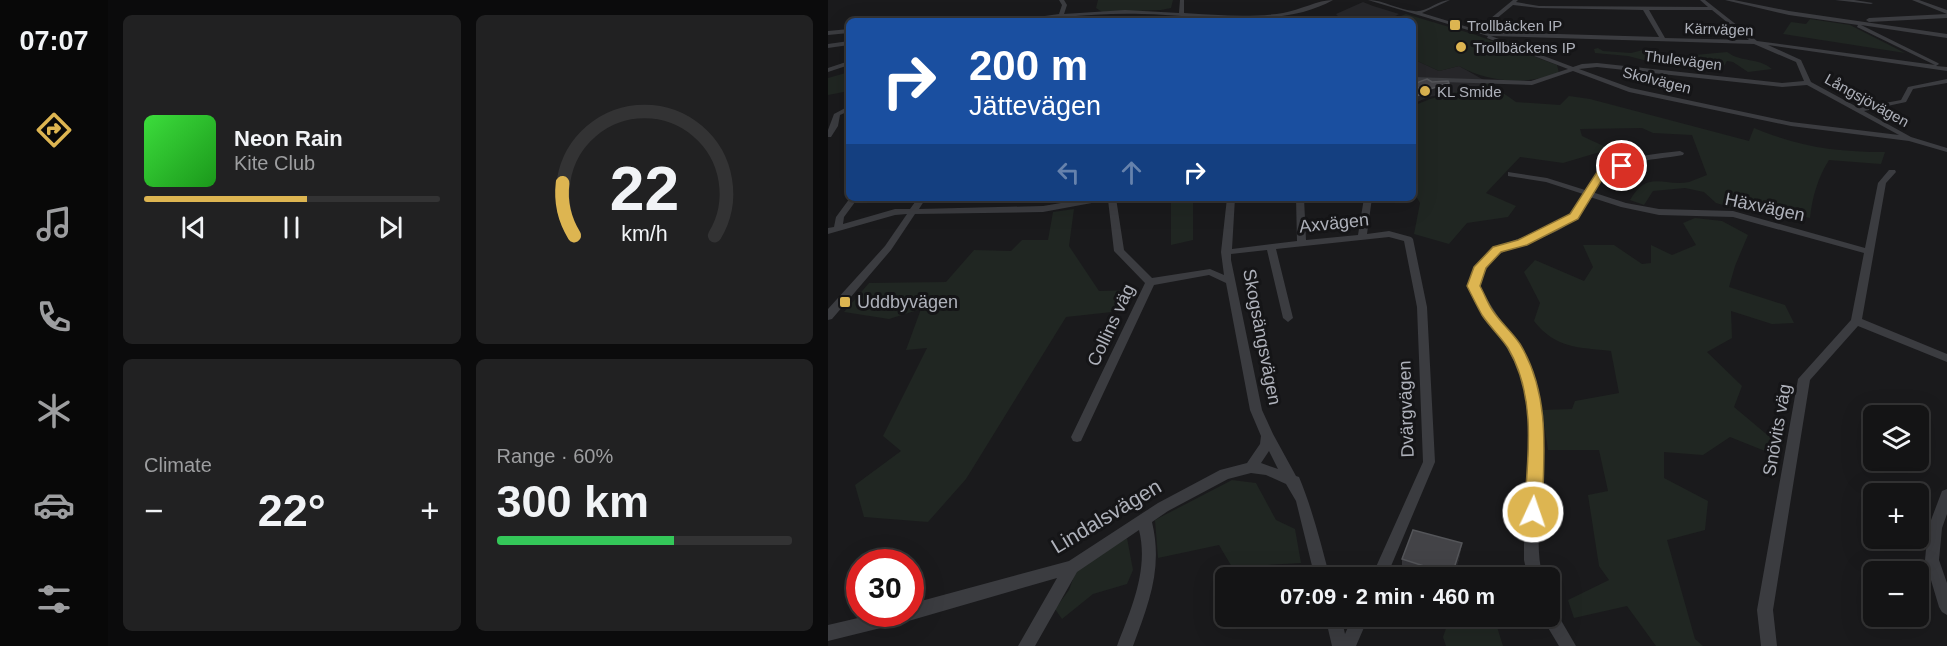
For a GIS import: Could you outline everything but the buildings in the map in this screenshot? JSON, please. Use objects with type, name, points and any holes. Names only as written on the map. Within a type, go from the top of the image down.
[{"type":"street","points":[[1061,0],[1065,5],[1061,18]]},
{"type":"street","points":[[1182,0],[1185,18]]},
{"type":"street","points":[[1263,18],[1305,10],[1331,0]]},
{"type":"street","name":"Skolvägen","points":[[1370,0],[1487,34],[1489,38],[1629,90],[1791,124],[1910,139],[1947,150]]},
{"type":"street","points":[[1416,14],[1448,0]]},
{"type":"street","name":"Långsjövägen","points":[[1702,0],[1755,42],[1799,61],[1808,83],[1910,139]]},
{"type":"street","points":[[1726,0],[1947,36]]},
{"type":"street","points":[[1914,0],[1947,12]]},
{"type":"street","points":[[1835,1],[1870,1],[1877,8]]},
{"type":"street","points":[[1487,34],[1487,24],[1514,2],[1539,7],[1713,9]]},
{"type":"street","points":[[1645,8],[1663,39]]},
{"type":"street","points":[[1072,18],[1137,12],[1243,18]]},
{"type":"street","points":[[1883,14],[1889,19]]},
{"type":"street","points":[[1851,22],[1947,16]]},
{"type":"street","points":[[941,18],[948,17]]},
{"type":"street","points":[[1851,22],[1946,70]]},
{"type":"street","points":[[828,33],[846,31]]},
{"type":"street","name":"Kärrvägen","points":[[1487,34],[1755,42],[1946,70]]},
{"type":"street","points":[[828,46],[846,43]]},
{"type":"street","points":[[828,70],[846,64]]},
{"type":"street","name":"Thulevägen","points":[[1416,79],[1532,83],[1574,69],[1597,65],[1782,85],[1808,83]]},
{"type":"street","points":[[1859,110],[1899,102],[1906,98],[1910,88],[1947,81]]},
{"type":"street","points":[[828,135],[834,126],[837,114],[846,110]]},
{"type":"street","points":[[1532,567],[1529,557],[1537,444],[1534,403],[1525,370],[1514,346],[1488,314],[1474,286],[1480,267],[1497,249],[1522,243],[1574,216],[1601,174],[1642,158],[1680,153]]},
{"type":"street","points":[[1892,172],[1882,183],[1856,321],[1947,358]]},
{"type":"street","name":"Häxvägen","points":[[1511,174],[1546,180],[1624,205],[1659,212],[1733,214],[1870,252]]},
{"type":"street","points":[[833,230],[852,201]]},
{"type":"street","points":[[828,315],[888,248],[920,201]]},
{"type":"street","points":[[833,230],[895,212],[1043,209],[1088,201]]},
{"type":"street","points":[[1112,201],[1119,250],[1150,282]]},
{"type":"street","name":"Skogsängsvägen","points":[[1231,201],[1226,256],[1256,410],[1267,436],[1294,481],[1302,500],[1320,567]]},
{"type":"street","points":[[1300,201],[1302,243]]},
{"type":"street","points":[[1362,237],[1368,201]]},
{"type":"street","name":"Axvägen","points":[[1226,256],[1271,246],[1401,235]]},
{"type":"street","name":"Dvärgvägen","points":[[1383,567],[1429,462],[1422,307],[1408,239],[1401,235]]},
{"type":"street","points":[[1271,246],[1288,318]]},
{"type":"street","name":"Collins väg","points":[[1077,437],[1150,282],[1210,272],[1226,256]]},
{"type":"street","points":[[1210,272],[1231,282]]},
{"type":"street","name":"Snövits väg","points":[[1769,646],[1765,610],[1804,379],[1856,321]]},
{"type":"street","points":[[1267,436],[1266,445],[1251,467],[1267,470],[1294,481]]},
{"type":"street","name":"Lindalsvägen","points":[[924,608],[1072,567],[1200,485],[1251,467]]},
{"type":"street","points":[[1947,495],[1935,528],[1932,560],[1947,607]]},
{"type":"street","points":[[1125,646],[1148,586],[1151,553],[1144,520]]},
{"type":"street","points":[[1026,646],[1072,567]]},
{"type":"street","points":[[828,633],[852,627]]},
{"type":"street","points":[[1336,627],[1340,646]]},
{"type":"street","points":[[1347,646],[1355,627]]},
{"type":"street","points":[[1556,627],[1568,646]]},
{"type":"shaded area","points":[[1098,0],[1173,0],[1171,8],[1161,10],[1102,12],[1096,8]]},
{"type":"shaded area","points":[[1363,2],[1399,14],[1392,18],[1340,18],[1336,14]]},
{"type":"shaded area","name":"Trollbäckens IP","points":[[1406,14],[1476,35],[1557,65],[1559,73],[1521,81],[1483,76],[1459,66],[1439,71],[1416,60],[1416,18],[1396,18]]},
{"type":"shaded area","points":[[1810,19],[1850,25],[1905,53],[1783,34],[1791,22],[1806,24]]},
{"type":"shaded area","points":[[1598,48],[1603,51],[1631,53],[1643,50],[1684,56],[1727,52],[1738,58],[1767,65],[1772,69],[1748,72],[1733,62],[1727,61],[1724,66],[1717,67],[1670,59],[1655,63],[1628,56],[1595,53],[1594,49]]},
{"type":"shaded area","points":[[1416,60],[1439,71],[1459,66],[1489,83],[1465,91],[1428,97],[1416,103]]},
{"type":"shaded area","points":[[846,73],[846,92],[828,95],[828,78]]},
{"type":"shaded area","points":[[1489,83],[1516,102],[1560,105],[1569,96],[1590,99],[1749,141],[1754,128],[1787,140],[1818,147],[1885,152],[1881,164],[1829,160],[1816,188],[1810,218],[1793,214],[1786,207],[1758,203],[1747,212],[1716,203],[1704,192],[1685,188],[1653,191],[1644,205],[1630,200],[1643,185],[1650,182],[1689,182],[1707,175],[1692,135],[1653,133],[1642,128],[1580,129],[1582,136],[1610,149],[1563,163],[1520,157],[1486,193],[1516,206],[1508,217],[1467,223],[1449,244],[1414,234],[1420,203],[1416,196],[1416,105]]},
{"type":"shaded area","points":[[1171,201],[1193,201],[1193,240],[1171,245]]},
{"type":"shaded area","points":[[1074,209],[1069,246],[1099,291],[1137,290],[1121,311],[1066,317],[966,479],[928,522],[864,517],[855,485],[901,451],[883,436],[927,348],[906,350],[921,309],[889,319],[844,312],[869,283],[946,282],[974,250],[1011,251],[1022,240],[1048,240],[1053,212]]},
{"type":"shaded area","points":[[1695,218],[1722,221],[1748,235],[1729,287],[1785,305],[1794,323],[1772,324],[1731,311],[1732,338],[1707,352],[1742,386],[1734,407],[1777,443],[1775,455],[1730,437],[1703,455],[1664,452],[1664,478],[1708,501],[1705,530],[1667,540],[1695,639],[1703,646],[1656,646],[1627,606],[1574,618],[1568,600],[1609,580],[1599,566],[1588,495],[1608,491],[1599,450],[1548,450],[1542,410],[1572,409],[1575,401],[1619,393],[1611,351],[1559,342],[1534,321],[1540,303],[1524,272],[1535,260],[1584,281],[1593,267],[1583,245],[1614,245],[1642,264],[1651,263],[1651,245],[1672,255],[1696,245],[1683,223]]},
{"type":"shaded area","points":[[1232,480],[1256,483],[1276,520],[1295,529],[1301,563],[1232,567],[1219,545],[1158,558],[1155,520]]},
{"type":"shaded area","points":[[1127,538],[1133,570],[1127,584],[1093,594],[1062,619],[1055,609],[1069,590],[1077,568]]},
{"type":"shaded area","points":[[1446,627],[1497,627],[1503,646],[1446,646],[1443,637]]},
{"type":"place","name":"Trollbäcken IP","points":[[1455,25]]},
{"type":"place","name":"Trollbäckens IP","points":[[1461,47]]},
{"type":"place","name":"KL Smide","points":[[1425,91]]},
{"type":"place","name":"Uddbyvägen","points":[[845,302]]},
{"type":"route","points":[[1533,512],[1537,444],[1534,403],[1525,370],[1514,346],[1488,314],[1474,286],[1480,267],[1497,249],[1522,243],[1574,216],[1601,174],[1622,166]]}]
